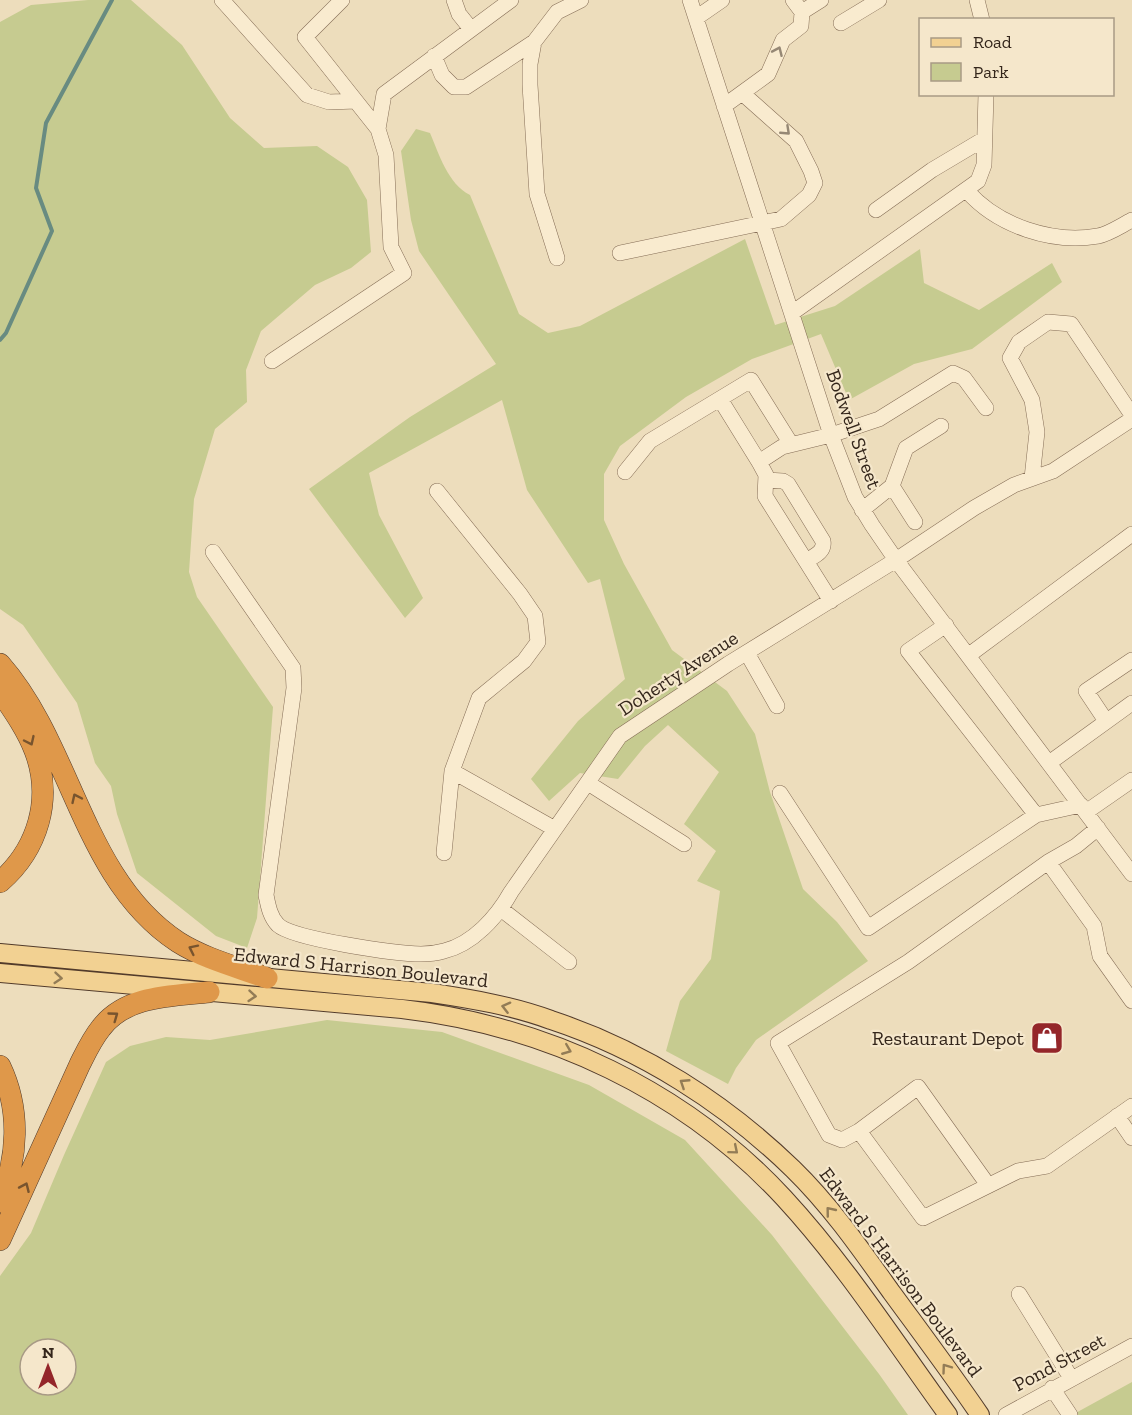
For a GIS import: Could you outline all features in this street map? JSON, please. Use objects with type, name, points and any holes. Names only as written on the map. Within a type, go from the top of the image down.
[{"type":"highway","points":[[0,664],[38,719],[108,866],[134,903],[157,925],[188,947],[267,978]]},
{"type":"highway","points":[[0,691],[28,736],[38,760],[43,786],[40,819],[33,841],[22,859],[0,882]]},
{"type":"highway","points":[[0,1240],[80,1064],[102,1026],[122,1010],[147,1000],[209,992]]},
{"type":"highway","points":[[0,1066],[9,1089],[15,1129],[11,1169],[0,1202]]},
{"type":"main road","name":"Edward S Harrison Boulevard","points":[[0,953],[432,993],[503,1006],[550,1019],[595,1036],[680,1080],[759,1138],[794,1170],[827,1207],[980,1415]]},
{"type":"main road","name":"Edward S Harrison Boulevard","points":[[0,973],[402,1009],[473,1020],[542,1040],[588,1058],[631,1079],[672,1104],[749,1162],[821,1241],[948,1415]]},
{"type":"street","points":[[222,0],[307,95],[329,102],[356,101]]},
{"type":"street","points":[[272,361],[404,273],[391,247],[386,155],[378,129],[305,36],[342,0]]},
{"type":"street","points":[[454,0],[459,14],[471,29]]},
{"type":"street","points":[[378,129],[384,94],[511,0]]},
{"type":"street","points":[[434,56],[442,75],[454,87],[466,87],[534,42],[557,12],[581,0]]},
{"type":"street","name":"Bodwell Street","points":[[690,0],[831,435],[848,482],[862,510],[896,560],[1132,874]]},
{"type":"street","points":[[696,18],[722,0]]},
{"type":"street","points":[[724,106],[768,74],[783,40],[801,26],[797,6],[821,0]]},
{"type":"street","points":[[841,23],[879,0]]},
{"type":"street","points":[[977,0],[982,18]]},
{"type":"street","points":[[534,42],[530,64],[530,85],[537,194],[557,258]]},
{"type":"street","points":[[620,253],[781,219],[809,195],[815,183],[796,141],[742,93]]},
{"type":"street","points":[[792,314],[978,181],[984,165],[986,96]]},
{"type":"street","points":[[876,210],[932,170],[984,139]]},
{"type":"street","points":[[967,191],[978,204],[1022,230],[1070,238],[1100,235],[1132,220]]},
{"type":"street","points":[[1032,478],[1037,432],[1032,399],[1010,358],[1019,342],[1048,322],[1071,324],[1132,417]]},
{"type":"street","points":[[759,462],[782,447],[831,435],[879,419],[953,373],[963,378],[986,408]]},
{"type":"street","points":[[625,472],[650,441],[751,380],[791,444]]},
{"type":"street","points":[[720,399],[766,475],[765,496],[831,601]]},
{"type":"street","name":"Doherty Avenue","points":[[213,552],[293,668],[294,688],[266,895],[269,910],[277,924],[290,933],[311,938],[422,954],[445,951],[470,939],[501,909],[620,736],[1014,485],[1053,471],[1132,417]]},
{"type":"street","points":[[862,510],[892,486],[906,448],[941,426]]},
{"type":"street","points":[[766,480],[783,481],[788,484],[823,541],[824,547],[821,551],[806,561]]},
{"type":"street","points":[[892,486],[915,522]]},
{"type":"street","points":[[437,491],[535,616],[538,642],[524,661],[480,698],[452,771],[444,853]]},
{"type":"street","points":[[969,656],[1132,534]]},
{"type":"street","points":[[946,625],[908,651],[1036,815]]},
{"type":"street","points":[[747,653],[777,706]]},
{"type":"street","points":[[1106,722],[1086,691],[1132,660]]},
{"type":"street","points":[[1050,763],[1132,703]]},
{"type":"street","points":[[452,771],[555,829]]},
{"type":"street","points":[[780,793],[868,928],[1036,815],[1083,808],[1132,780]]},
{"type":"street","points":[[588,783],[684,844]]},
{"type":"street","points":[[988,1185],[918,1087],[860,1131],[842,1140],[834,1139],[829,1135],[778,1043],[908,962],[1048,862],[1076,846],[1098,828]]},
{"type":"street","points":[[1048,862],[1094,926],[1100,956],[1132,1001]]},
{"type":"street","points":[[501,909],[569,962]]},
{"type":"street","points":[[860,1131],[922,1218],[1018,1171],[1047,1166],[1132,1106]]},
{"type":"street","points":[[1117,1116],[1132,1138]]},
{"type":"street","points":[[1019,1294],[1071,1378]]},
{"type":"street","name":"Pond Street","points":[[1006,1415],[1132,1346]]},
{"type":"street","points":[[1052,1388],[1070,1415]]},
{"type":"green space","points":[[88,0],[131,0],[182,45],[230,118],[264,148],[317,146],[348,167],[367,200],[371,252],[351,268],[315,285],[261,331],[246,370],[247,402],[215,429],[194,499],[189,572],[197,597],[273,707],[257,918],[247,948],[216,936],[137,873],[117,814],[111,786],[95,763],[77,703],[23,625],[0,609],[0,22],[31,5]]},
{"type":"green space","points":[[416,129],[430,133],[450,176],[462,190],[470,195],[519,314],[548,333],[580,326],[745,239],[775,325],[835,306],[920,249],[924,283],[979,310],[1052,263],[1062,282],[972,349],[914,364],[849,400],[821,334],[752,359],[686,397],[620,446],[604,474],[604,520],[624,564],[672,650],[727,691],[755,734],[770,792],[803,889],[837,922],[868,961],[756,1040],[736,1068],[728,1084],[666,1051],[680,1001],[711,959],[720,891],[697,881],[716,851],[684,824],[719,772],[668,725],[645,746],[618,779],[580,773],[549,801],[531,779],[578,721],[625,679],[600,579],[588,583],[527,490],[502,400],[369,473],[379,515],[423,598],[405,618],[309,489],[410,417],[496,364],[419,251],[411,220],[401,151]]},
{"type":"green space","points":[[327,1020],[442,1032],[589,1085],[685,1140],[772,1235],[908,1415],[0,1415],[0,1276],[31,1233],[106,1062],[130,1046],[166,1037],[210,1040]]},
{"type":"green space","points":[[1132,1382],[1132,1415],[1072,1415]]},
{"type":"waterway","points":[[0,340],[6,333],[52,231],[36,188],[46,123],[112,0]]},
{"type":"place","name":"Restaurant Depot","points":[[1047,1038]]}]
